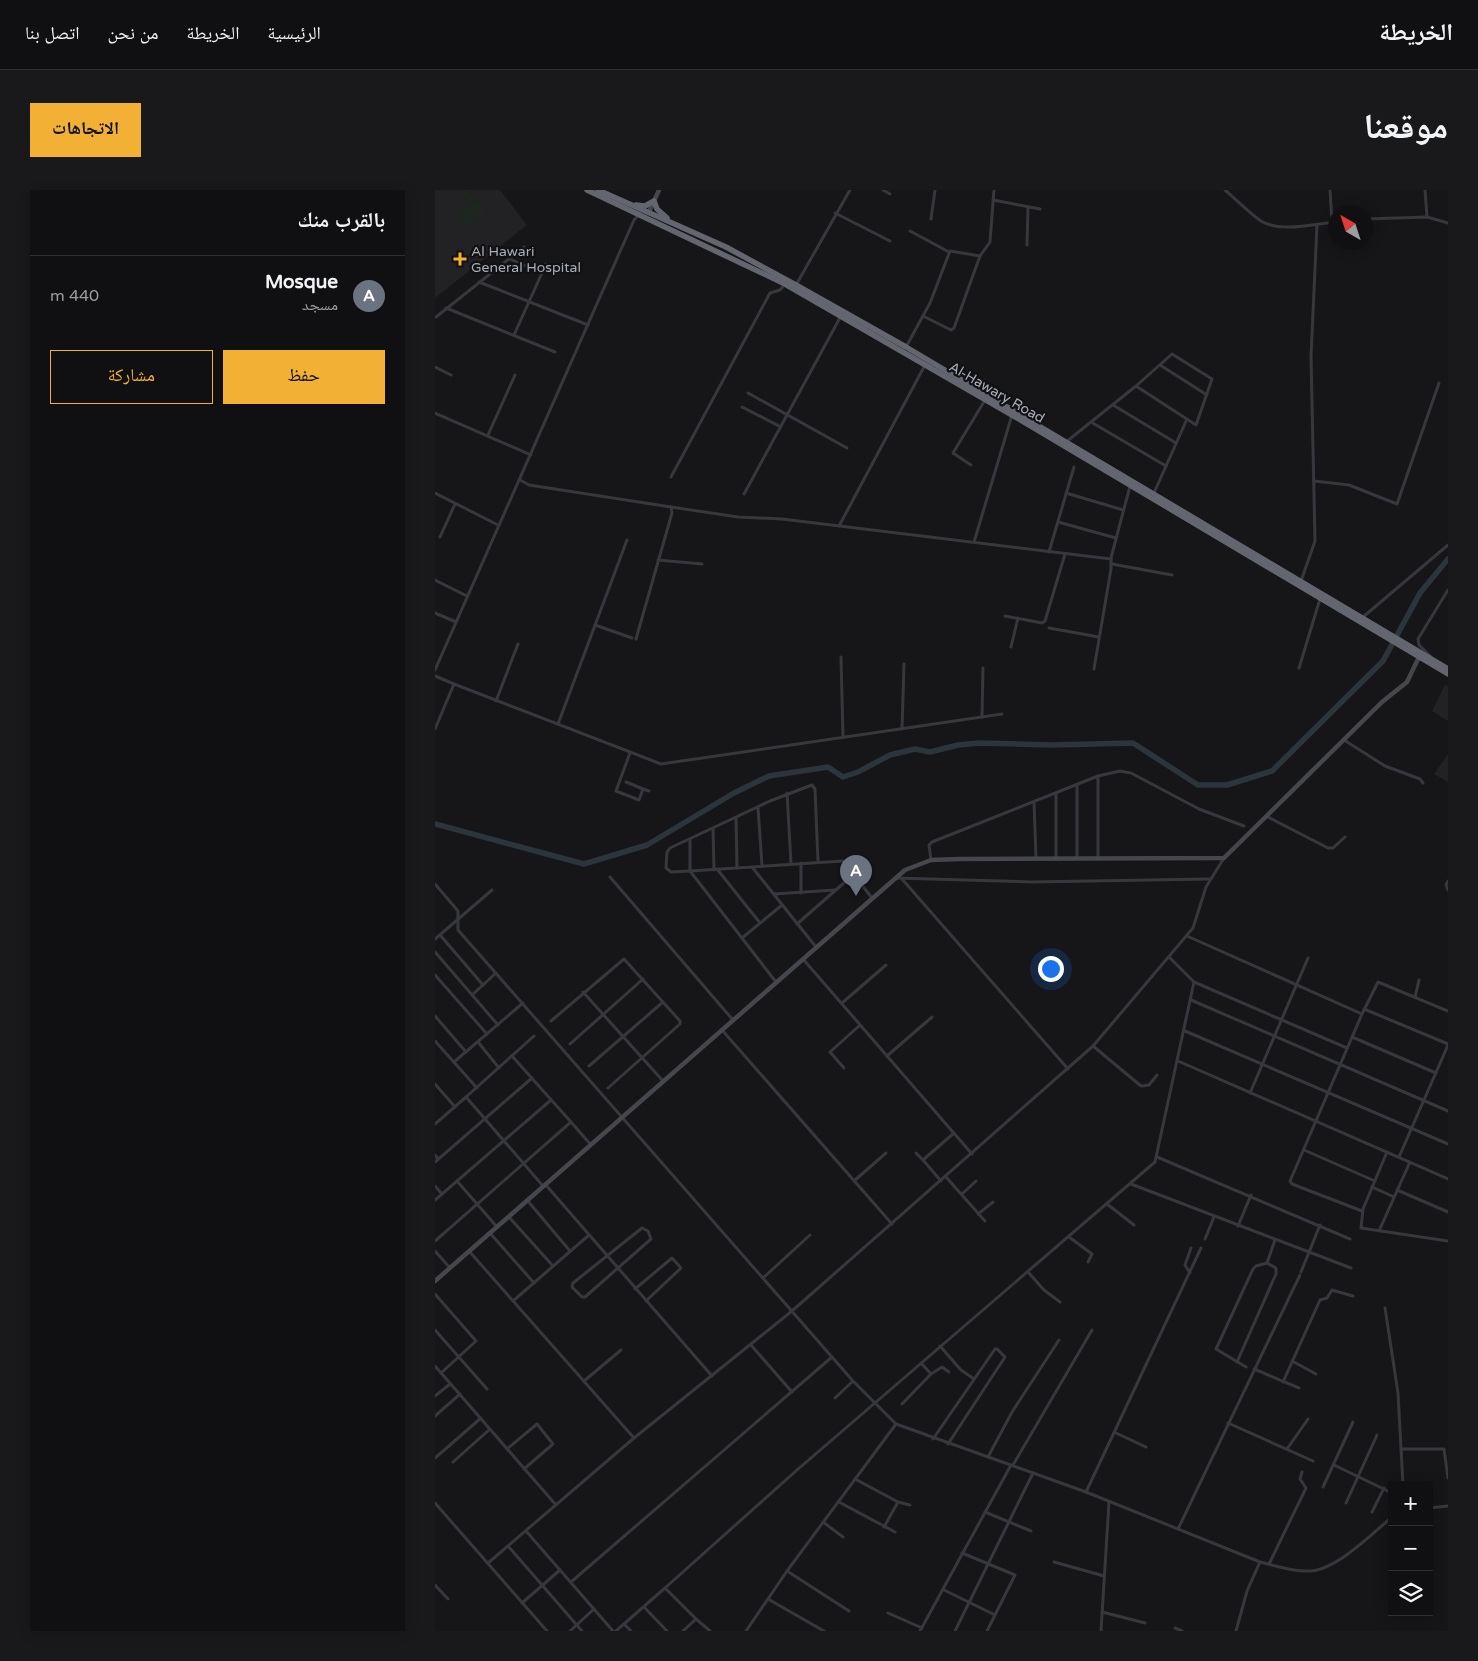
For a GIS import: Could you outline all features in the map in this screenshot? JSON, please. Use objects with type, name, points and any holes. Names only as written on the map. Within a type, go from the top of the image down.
[{"type":"highway","name":"Al-Hawary Road","points":[[587,190],[649,212],[771,274],[1130,486],[1301,581],[1386,634]]},
{"type":"highway","name":"Al-Hawary Road","points":[[598,190],[641,214],[796,284],[1153,494],[1320,599],[1386,634]]},
{"type":"highway","points":[[631,207],[645,206],[654,201],[659,211],[670,222]]},
{"type":"highway","points":[[1386,634],[1413,651],[1448,669]]},
{"type":"highway","points":[[1413,651],[1419,657],[1448,674]]},
{"type":"street","points":[[649,212],[659,190]]},
{"type":"street","points":[[796,284],[835,213],[850,190]]},
{"type":"street","points":[[883,190],[890,194]]},
{"type":"street","points":[[931,219],[935,190]]},
{"type":"street","points":[[923,316],[953,330],[980,256],[989,244],[994,190]]},
{"type":"street","points":[[1225,190],[1263,222],[1282,226],[1328,223]]},
{"type":"street","points":[[1330,190],[1332,205]]},
{"type":"street","points":[[1425,190],[1427,217]]},
{"type":"street","points":[[993,200],[1040,209]]},
{"type":"street","points":[[631,207],[634,220]]},
{"type":"street","points":[[1027,245],[1028,207]]},
{"type":"street","points":[[835,213],[890,241]]},
{"type":"street","points":[[435,670],[634,220],[641,214]]},
{"type":"street","points":[[1373,219],[1427,217],[1448,223]]},
{"type":"street","points":[[1301,581],[1315,541],[1311,356],[1317,225]]},
{"type":"street","points":[[910,231],[949,252],[955,250],[980,256]]},
{"type":"street","points":[[436,316],[524,247]]},
{"type":"street","points":[[906,347],[930,303],[949,252]]},
{"type":"street","points":[[509,259],[542,273]]},
{"type":"street","points":[[515,336],[546,264]]},
{"type":"street","points":[[479,282],[588,325]]},
{"type":"street","points":[[671,477],[770,293],[780,290],[785,284]]},
{"type":"street","points":[[446,308],[555,352]]},
{"type":"street","points":[[744,494],[841,316]]},
{"type":"street","points":[[1066,442],[1136,386],[1171,354],[1175,354],[1211,378],[1198,423],[1195,424],[1136,386]]},
{"type":"street","points":[[839,526],[925,365]]},
{"type":"street","points":[[1160,365],[1207,395]]},
{"type":"street","points":[[435,367],[451,375]]},
{"type":"street","points":[[488,436],[515,374]]},
{"type":"street","points":[[1314,481],[1349,485],[1397,504],[1439,383]]},
{"type":"street","points":[[748,393],[847,448]]},
{"type":"street","points":[[971,466],[953,453],[985,400]]},
{"type":"street","points":[[1113,405],[1176,443]]},
{"type":"street","points":[[742,406],[781,427]]},
{"type":"street","points":[[435,413],[531,455]]},
{"type":"street","points":[[974,542],[1012,415]]},
{"type":"street","points":[[1153,494],[1187,419]]},
{"type":"street","points":[[1091,422],[1166,466]]},
{"type":"street","points":[[1049,552],[1074,468]]},
{"type":"street","points":[[520,480],[529,485],[738,517],[839,526],[1111,559]]},
{"type":"street","points":[[1093,669],[1112,564],[1111,559],[1130,486]]},
{"type":"street","points":[[435,493],[499,525]]},
{"type":"street","points":[[1067,493],[1123,510]]},
{"type":"street","points":[[440,537],[455,504]]},
{"type":"street","points":[[595,625],[634,639],[672,512],[671,506]]},
{"type":"street","points":[[1058,522],[1116,538]]},
{"type":"street","points":[[558,724],[627,540]]},
{"type":"street","points":[[1362,618],[1448,545]]},
{"type":"street","points":[[1005,616],[1042,623],[1045,621],[1065,554]]},
{"type":"street","points":[[658,560],[702,564]]},
{"type":"street","points":[[1112,564],[1172,575]]},
{"type":"street","points":[[435,580],[467,596]]},
{"type":"street","points":[[1435,661],[1419,645],[1418,639],[1448,590]]},
{"type":"street","points":[[1299,668],[1320,599]]},
{"type":"street","points":[[435,613],[456,622]]},
{"type":"street","points":[[1011,647],[1018,618]]},
{"type":"street","points":[[1049,628],[1099,637]]},
{"type":"street","points":[[496,700],[519,644]]},
{"type":"street","points":[[841,657],[843,737]]},
{"type":"street","points":[[488,1563],[634,1438],[792,1311],[1093,1046],[1187,936],[1195,924],[1202,896],[1209,879],[1224,858],[1382,702],[1403,686],[1419,657]]},
{"type":"street","points":[[902,729],[904,664]]},
{"type":"street","points":[[982,717],[983,668]]},
{"type":"street","points":[[435,676],[630,753],[664,764],[1002,714]]},
{"type":"street","points":[[435,729],[454,684]]},
{"type":"street","points":[[1344,740],[1385,766],[1420,779],[1423,782]]},
{"type":"street","points":[[630,753],[616,791],[639,800],[643,789]]},
{"type":"street","points":[[931,860],[929,847],[932,842],[1098,776],[1119,771],[1131,773],[1199,809],[1244,826]]},
{"type":"street","points":[[1098,776],[1098,858]]},
{"type":"street","points":[[626,782],[649,791]]},
{"type":"street","points":[[1077,785],[1077,858]]},
{"type":"street","points":[[818,862],[814,786],[787,793],[670,848],[667,852],[666,868],[671,872],[843,861],[872,898]]},
{"type":"street","points":[[787,793],[791,864]]},
{"type":"street","points":[[1056,793],[1057,858]]},
{"type":"street","points":[[1034,802],[1036,858]]},
{"type":"street","points":[[758,808],[762,866]]},
{"type":"street","points":[[1266,816],[1278,824],[1328,848],[1333,848],[1345,838]]},
{"type":"street","points":[[736,818],[737,868]]},
{"type":"street","points":[[713,829],[716,870],[760,923]]},
{"type":"street","points":[[690,839],[690,871],[776,982]]},
{"type":"street","points":[[435,1281],[894,878],[909,868],[931,860],[1224,858]]},
{"type":"street","points":[[801,864],[801,893]]},
{"type":"street","points":[[751,867],[816,947]]},
{"type":"street","points":[[797,924],[854,874]]},
{"type":"street","points":[[610,877],[733,1020]]},
{"type":"street","points":[[894,878],[1031,882],[1209,879]]},
{"type":"street","points":[[902,879],[1068,1069]]},
{"type":"street","points":[[1448,881],[1446,885],[1448,890]]},
{"type":"street","points":[[435,884],[457,910],[458,930],[853,1381],[896,1424],[947,1444],[1086,1492],[1261,1562],[1293,1570],[1321,1569],[1353,1549],[1388,1520]]},
{"type":"street","points":[[435,939],[491,890]]},
{"type":"street","points":[[773,894],[835,890]]},
{"type":"street","points":[[742,938],[782,905]]},
{"type":"street","points":[[440,935],[483,985]]},
{"type":"street","points":[[1187,936],[1362,1014]]},
{"type":"street","points":[[435,952],[498,1024]]},
{"type":"street","points":[[1169,957],[1194,982],[1347,1048]]},
{"type":"street","points":[[803,958],[972,1154]]},
{"type":"street","points":[[1250,1093],[1308,958]]},
{"type":"street","points":[[551,1021],[622,959],[626,960],[663,1002],[681,1023],[609,1088]]},
{"type":"street","points":[[842,1003],[886,965]]},
{"type":"street","points":[[472,995],[496,972]]},
{"type":"street","points":[[435,975],[487,1034]]},
{"type":"street","points":[[570,1044],[643,979]]},
{"type":"street","points":[[1415,996],[1419,980]]},
{"type":"street","points":[[526,1531],[615,1631],[624,1624],[874,1403],[1155,1162],[1194,982]]},
{"type":"street","points":[[1362,1211],[1291,1184],[1347,1048],[1378,982],[1448,1011]]},
{"type":"street","points":[[583,992],[663,1081]]},
{"type":"street","points":[[1191,1000],[1448,1111]]},
{"type":"street","points":[[589,1066],[663,1002]]},
{"type":"street","points":[[454,1062],[523,1003]]},
{"type":"street","points":[[1364,1009],[1448,1045],[1399,1157]]},
{"type":"street","points":[[435,1016],[466,1052]]},
{"type":"street","points":[[887,1056],[932,1017]]},
{"type":"street","points":[[844,1068],[831,1052],[861,1025]]},
{"type":"street","points":[[721,1030],[892,1224]]},
{"type":"street","points":[[1184,1031],[1448,1144]]},
{"type":"street","points":[[435,1123],[535,1036]]},
{"type":"street","points":[[1352,1037],[1436,1073]]},
{"type":"street","points":[[435,1041],[477,1088]]},
{"type":"street","points":[[478,1042],[499,1068]]},
{"type":"street","points":[[1093,1046],[1141,1086],[1149,1085],[1157,1075]]},
{"type":"street","points":[[513,1056],[591,1145]]},
{"type":"street","points":[[1178,1062],[1448,1179]]},
{"type":"street","points":[[435,1155],[437,1161],[532,1078]]},
{"type":"street","points":[[435,1084],[455,1107]]},
{"type":"street","points":[[466,1097],[712,1376]]},
{"type":"street","points":[[435,1200],[551,1100]]},
{"type":"street","points":[[435,1241],[571,1122]]},
{"type":"street","points":[[923,1160],[954,1133]]},
{"type":"street","points":[[1304,1150],[1375,1180]]},
{"type":"street","points":[[1387,1152],[1362,1211],[1361,1228],[1448,1241]]},
{"type":"street","points":[[854,1181],[886,1153]]},
{"type":"street","points":[[917,1153],[941,1181]]},
{"type":"street","points":[[1157,1157],[1251,1195],[1350,1239]]},
{"type":"street","points":[[1379,1231],[1410,1162]]},
{"type":"street","points":[[946,1176],[985,1222]]},
{"type":"street","points":[[457,1181],[497,1227]]},
{"type":"street","points":[[961,1194],[977,1181]]},
{"type":"street","points":[[1131,1184],[1351,1268]]},
{"type":"street","points":[[435,1186],[442,1194]]},
{"type":"street","points":[[1372,1187],[1394,1197]]},
{"type":"street","points":[[1397,1190],[1448,1212]]},
{"type":"street","points":[[1238,1226],[1251,1195]]},
{"type":"street","points":[[527,1200],[570,1251]]},
{"type":"street","points":[[978,1214],[993,1202]]},
{"type":"street","points":[[1107,1204],[1134,1225]]},
{"type":"street","points":[[509,1217],[553,1266]]},
{"type":"street","points":[[1205,1239],[1214,1217]]},
{"type":"street","points":[[1179,1529],[1301,1273],[1320,1225]]},
{"type":"street","points":[[641,1228],[648,1231],[651,1239],[618,1269],[585,1297],[581,1297],[572,1287],[573,1283],[641,1228]]},
{"type":"street","points":[[490,1233],[533,1283]]},
{"type":"street","points":[[513,1301],[589,1235]]},
{"type":"street","points":[[763,1278],[810,1235]]},
{"type":"street","points":[[1069,1237],[1092,1254],[1088,1262]]},
{"type":"street","points":[[1267,1263],[1275,1240]]},
{"type":"street","points":[[1190,1273],[1185,1265],[1191,1248]]},
{"type":"street","points":[[1086,1492],[1116,1433],[1201,1248]]},
{"type":"street","points":[[435,1251],[449,1268]]},
{"type":"street","points":[[469,1251],[634,1438]]},
{"type":"street","points":[[635,1289],[672,1258],[681,1268],[645,1301]]},
{"type":"street","points":[[1237,1362],[1276,1274],[1276,1268],[1267,1263],[1256,1266],[1253,1269],[1216,1349],[1237,1362],[1246,1367]]},
{"type":"street","points":[[1028,1272],[1044,1290],[1060,1302]]},
{"type":"street","points":[[1283,1382],[1320,1300],[1327,1298],[1332,1290],[1353,1296]]},
{"type":"street","points":[[435,1294],[477,1341],[441,1373]]},
{"type":"street","points":[[1385,1308],[1398,1393],[1403,1481]]},
{"type":"street","points":[[435,1330],[487,1389]]},
{"type":"street","points":[[888,1613],[921,1630],[985,1512],[1092,1330]]},
{"type":"street","points":[[988,1457],[1012,1412],[1059,1340]]},
{"type":"street","points":[[751,1345],[791,1392]]},
{"type":"street","points":[[940,1346],[961,1370],[974,1379]]},
{"type":"street","points":[[933,1438],[995,1349],[1005,1355],[947,1444]]},
{"type":"street","points":[[584,1382],[621,1350]]},
{"type":"street","points":[[571,1582],[832,1357]]},
{"type":"street","points":[[1292,1361],[1316,1374]]},
{"type":"street","points":[[921,1363],[931,1374]]},
{"type":"street","points":[[435,1366],[556,1505]]},
{"type":"street","points":[[902,1404],[931,1374],[942,1367],[949,1372]]},
{"type":"street","points":[[1254,1369],[1299,1388]]},
{"type":"street","points":[[835,1398],[853,1381]]},
{"type":"street","points":[[435,1396],[450,1384]]},
{"type":"street","points":[[435,1416],[460,1394]]},
{"type":"street","points":[[435,1458],[481,1418]]},
{"type":"street","points":[[1287,1449],[1309,1419]]},
{"type":"street","points":[[1323,1487],[1353,1422]]},
{"type":"street","points":[[1228,1423],[1313,1461]]},
{"type":"street","points":[[507,1449],[537,1424],[553,1444],[524,1469]]},
{"type":"street","points":[[745,1631],[896,1424]]},
{"type":"street","points":[[453,1462],[490,1429]]},
{"type":"street","points":[[1116,1433],[1146,1447]]},
{"type":"street","points":[[1346,1503],[1377,1435]]},
{"type":"street","points":[[1401,1449],[1446,1449],[1448,1478]]},
{"type":"street","points":[[1334,1465],[1388,1490]]},
{"type":"street","points":[[1269,1564],[1305,1488],[1300,1479],[1302,1472]]},
{"type":"street","points":[[955,1631],[1010,1523],[1033,1473]]},
{"type":"street","points":[[855,1479],[898,1502],[911,1505]]},
{"type":"street","points":[[1372,1512],[1384,1488]]},
{"type":"street","points":[[839,1502],[895,1532]]},
{"type":"street","points":[[885,1527],[898,1502]]},
{"type":"street","points":[[1101,1631],[1109,1502]]},
{"type":"street","points":[[435,1503],[547,1631]]},
{"type":"street","points":[[1433,1508],[1448,1506]]},
{"type":"street","points":[[985,1512],[1031,1531]]},
{"type":"street","points":[[823,1522],[843,1538]]},
{"type":"street","points":[[507,1546],[582,1631]]},
{"type":"street","points":[[963,1553],[1015,1574],[987,1631]]},
{"type":"street","points":[[1054,1562],[1104,1576]]},
{"type":"street","points":[[1236,1631],[1247,1591],[1261,1562]]},
{"type":"street","points":[[522,1603],[560,1570]]},
{"type":"street","points":[[787,1571],[849,1611]]},
{"type":"street","points":[[435,1585],[449,1599]]},
{"type":"street","points":[[665,1588],[710,1631]]},
{"type":"street","points":[[944,1590],[995,1615]]},
{"type":"street","points":[[768,1599],[824,1631]]},
{"type":"street","points":[[644,1607],[667,1631]]},
{"type":"street","points":[[570,1631],[594,1609]]},
{"type":"street","points":[[1102,1612],[1145,1623]]},
{"type":"street","points":[[683,1631],[696,1619]]},
{"type":"street","points":[[624,1624],[631,1631]]},
{"type":"street","points":[[1175,1628],[1182,1631]]},
{"type":"shaded area","name":"Al Hawari General Hospital","points":[[435,190],[500,190],[527,225],[435,298]]},
{"type":"shaded area","points":[[462,190],[472,190],[470,192],[475,198],[463,207],[461,204],[468,199]]},
{"type":"shaded area","points":[[476,200],[486,212],[467,227],[457,215]]},
{"type":"shaded area","points":[[1445,685],[1448,686],[1448,721],[1432,711]]},
{"type":"shaded area","points":[[1448,754],[1448,782],[1434,774]]},
{"type":"waterway","points":[[435,824],[584,864],[647,845],[734,793],[769,776],[828,767],[843,777],[858,772],[890,755],[915,749],[930,752],[958,745],[979,743],[1052,745],[1133,743],[1198,785],[1227,785],[1272,771],[1383,661],[1420,593],[1448,559]]},
{"type":"place","name":"Al Hawari General Hospital","points":[[460,259]]},
{"type":"place","name":"Mosque","points":[[856,896]]}]
